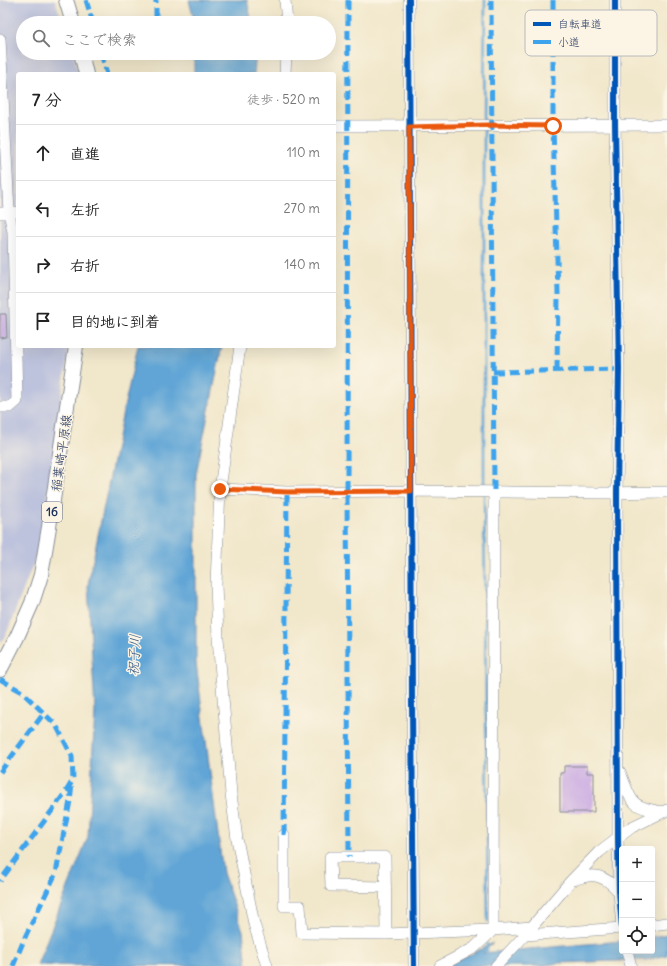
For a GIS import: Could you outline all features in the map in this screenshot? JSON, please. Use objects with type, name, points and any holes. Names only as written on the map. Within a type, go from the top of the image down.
[{"type":"main road","points":[[66,0],[71,16]]},
{"type":"main road","points":[[83,60],[86,72]]},
{"type":"main road","name":"稲葉崎平原線","points":[[0,669],[18,637],[32,603],[41,575],[76,348]]},
{"type":"street","points":[[285,0],[286,16]]},
{"type":"street","points":[[409,0],[414,966]]},
{"type":"street","points":[[615,0],[615,10]]},
{"type":"street","points":[[0,39],[9,212],[13,232],[17,401],[10,407],[0,407]]},
{"type":"street","points":[[615,56],[614,124],[619,369],[617,492],[619,892]]},
{"type":"street","points":[[285,72],[286,60]]},
{"type":"street","points":[[336,126],[667,125]]},
{"type":"street","points":[[240,348],[220,489],[216,584],[218,638],[231,794],[237,839],[254,924],[267,966]]},
{"type":"street","points":[[220,489],[287,492],[667,492]]},
{"type":"street","points":[[440,966],[474,948],[493,930],[492,493]]},
{"type":"street","points":[[618,768],[631,800],[636,805],[643,809],[665,811]]},
{"type":"street","points":[[496,966],[529,931],[570,882],[599,852],[632,827],[665,811]]},
{"type":"street","points":[[284,835],[284,906],[300,906],[302,933],[386,934],[493,930],[529,931],[619,927]]},
{"type":"street","points":[[386,887],[331,886],[330,858],[386,858],[386,887],[386,934]]},
{"type":"street","points":[[570,882],[583,877],[603,877],[619,892]]},
{"type":"street","points":[[655,925],[667,923]]},
{"type":"street","points":[[628,954],[631,966]]},
{"type":"shaded area","points":[[0,0],[55,0],[61,16],[16,16],[16,60],[75,60],[78,72],[16,72],[16,348],[69,348],[40,546],[6,635],[0,644]]},
{"type":"water","points":[[189,0],[247,0],[250,16],[193,16]]},
{"type":"water","points":[[194,60],[255,60],[254,72],[194,72]]},
{"type":"water","name":"祝子川","points":[[138,348],[222,348],[196,474],[196,663],[223,873],[243,931],[247,966],[37,965],[88,837],[95,711],[88,585]]},
{"type":"water","points":[[667,934],[667,955],[646,960],[558,963],[541,966],[448,966],[493,943],[483,953],[619,941],[619,954],[655,954],[655,936]]},
{"type":"building","points":[[0,314],[6,314],[7,337],[0,338]]},
{"type":"building","points":[[564,766],[587,766],[587,773],[594,773],[594,812],[560,812],[560,773],[564,773]]},
{"type":"waterway","points":[[484,123],[485,0]]},
{"type":"waterway","points":[[484,128],[484,489]]},
{"type":"waterway","points":[[484,494],[488,921]]},
{"type":"waterway","points":[[487,944],[487,956]]},
{"type":"marked path","points":[[86,0],[91,16]]},
{"type":"marked path","points":[[156,0],[156,16]]},
{"type":"marked path","points":[[348,0],[347,492],[349,857]]},
{"type":"marked path","points":[[491,0],[494,493]]},
{"type":"marked path","points":[[553,0],[553,10]]},
{"type":"marked path","points":[[553,56],[553,126],[558,293],[557,370]]},
{"type":"marked path","points":[[103,60],[106,72]]},
{"type":"marked path","points":[[493,372],[619,369]]},
{"type":"marked path","points":[[284,835],[287,492]]},
{"type":"marked path","points":[[0,679],[22,692],[56,725],[72,756],[73,780],[0,881]]},
{"type":"marked path","points":[[0,772],[44,713]]},
{"type":"marked path","points":[[13,966],[26,935],[56,873],[72,783]]},
{"type":"cycle path","points":[[409,0],[414,966]]},
{"type":"cycle path","points":[[615,0],[615,10]]},
{"type":"cycle path","points":[[615,56],[619,369],[617,492],[618,839],[621,918]]},
{"type":"route","points":[[220,489],[287,492],[411,491],[409,127],[488,125],[553,126]]}]
